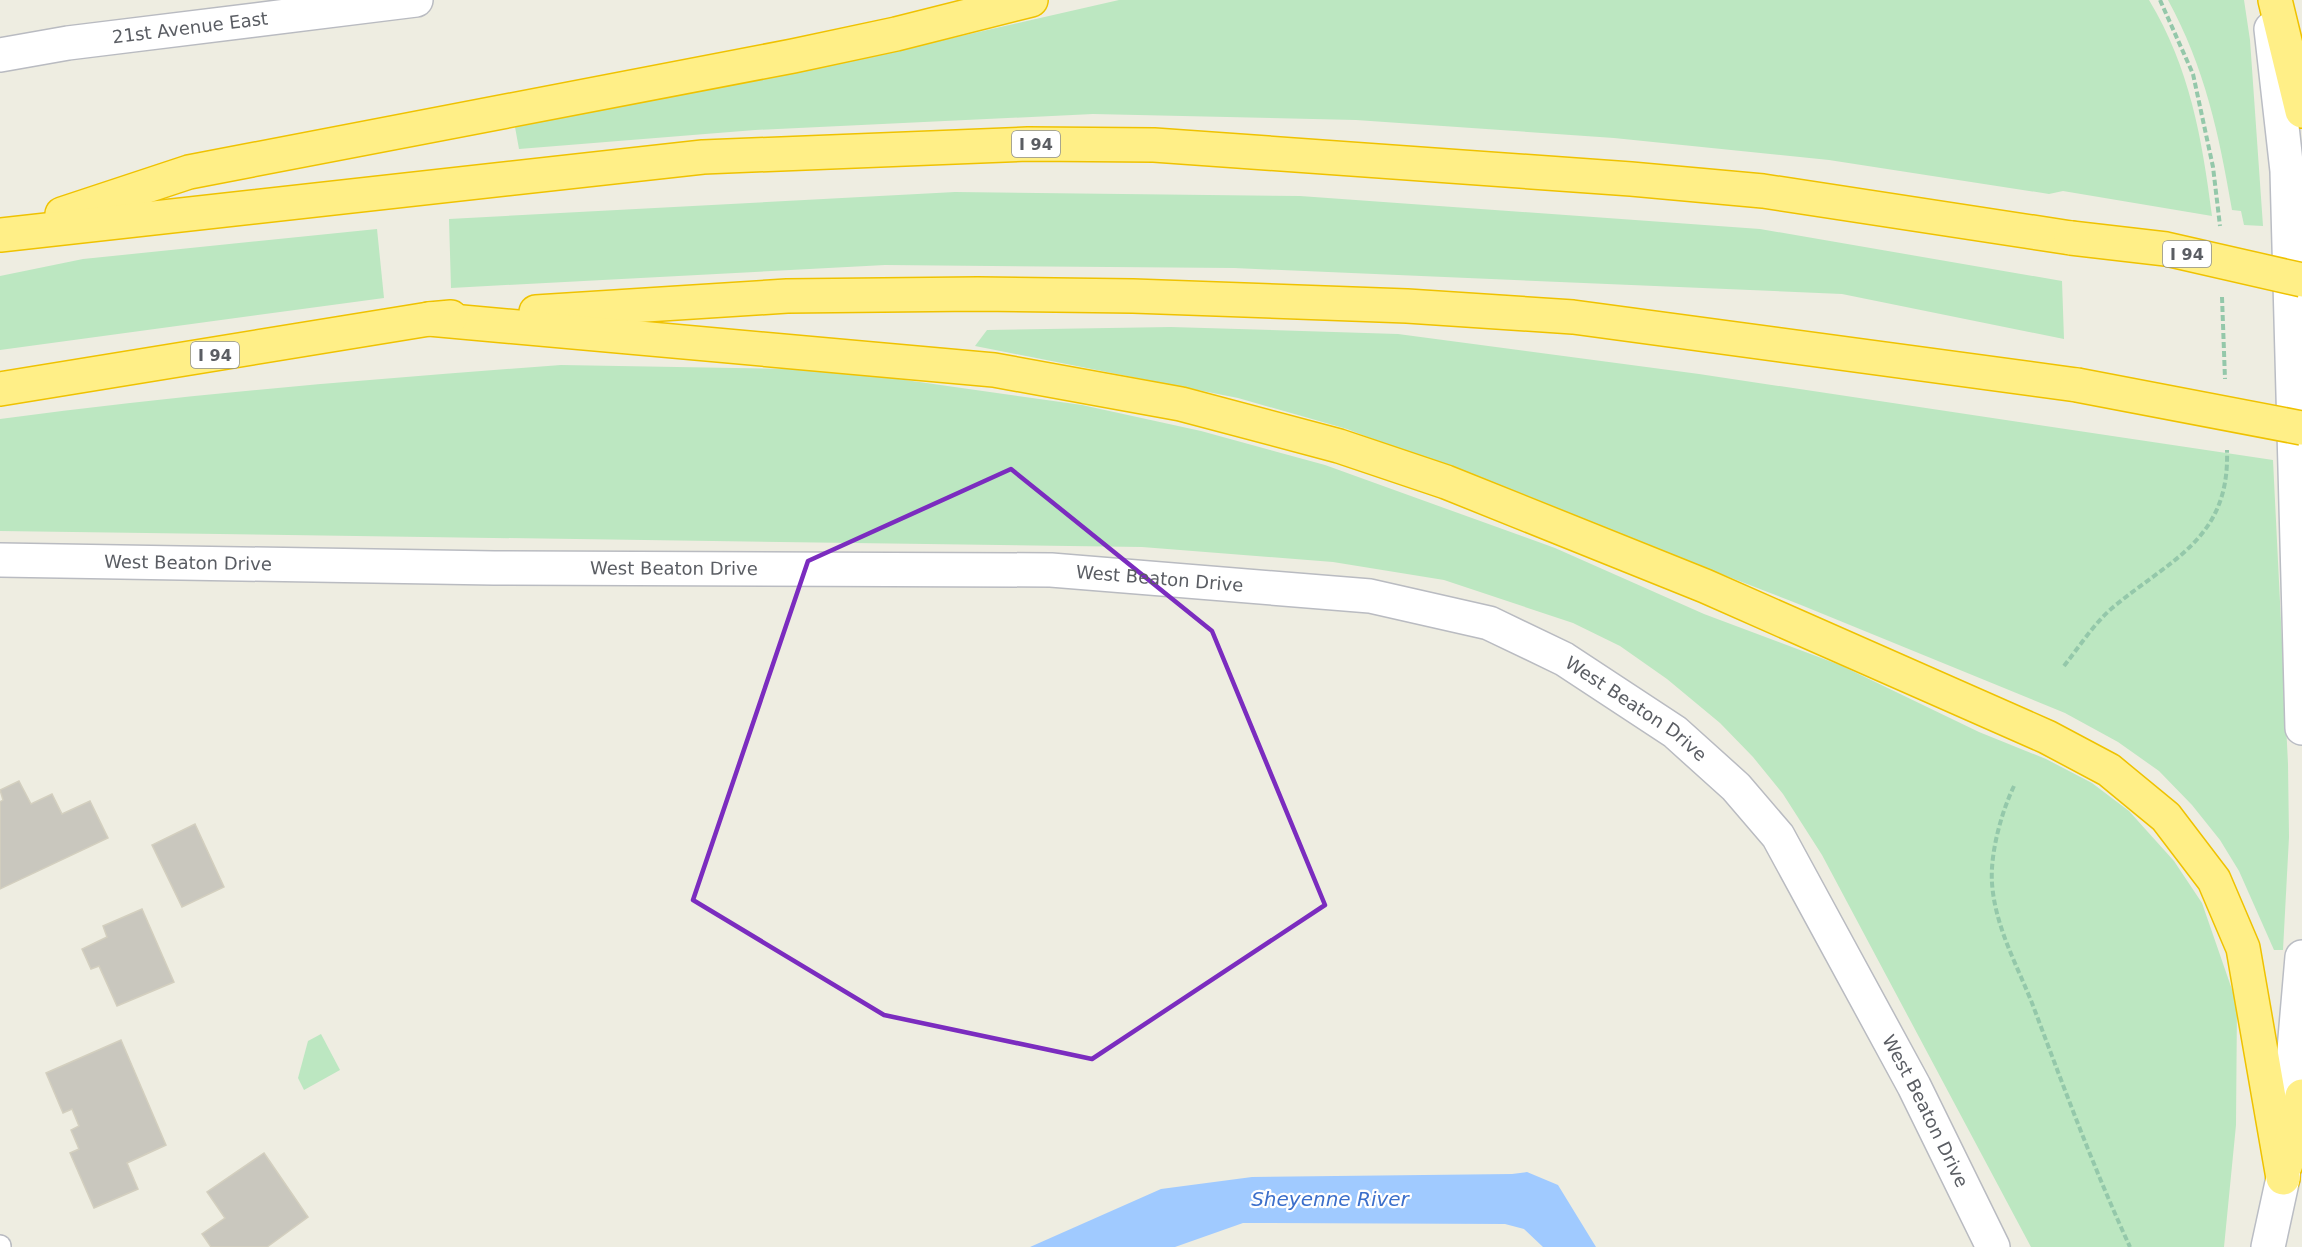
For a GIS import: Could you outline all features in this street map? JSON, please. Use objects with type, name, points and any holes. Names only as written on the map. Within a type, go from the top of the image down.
[{"type":"highway","points":[[0,235],[189,171],[794,56],[896,34],[1031,0]]},
{"type":"highway","points":[[2275,0],[2302,111]]},
{"type":"highway","name":"I 94","points":[[0,235],[703,157],[1028,144],[1154,145],[1631,179],[1763,191],[2071,238],[2166,249],[2302,280]]},
{"type":"highway","name":"I 94","points":[[0,389],[429,319],[787,296],[1133,296],[1407,306],[1573,317],[2077,385],[2302,428]]},
{"type":"highway","points":[[429,319],[993,370],[1181,404],[1339,446],[1446,482],[1705,586],[2048,737],[2109,770],[2166,817],[2214,880],[2243,948],[2283,1178]]},
{"type":"highway","points":[[2283,1178],[2302,1096]]},
{"type":"street","name":"21st Avenue East","points":[[0,55],[68,43],[416,0]]},
{"type":"street","points":[[2267,0],[2287,171],[2302,728]]},
{"type":"street","name":"West Beaton Drive","points":[[0,560],[506,568],[1051,570],[1370,596],[1489,623],[1564,659],[1675,732],[1736,787],[1778,836],[1914,1086],[1993,1247]]},
{"type":"street","points":[[2268,1247],[2283,1178],[2302,957]]},
{"type":"path","points":[[2160,0],[2193,74],[2213,167],[2220,232]]},
{"type":"path","points":[[2222,292],[2225,387]]},
{"type":"path","points":[[2064,666],[2110,610],[2193,546],[2216,515],[2228,470],[2227,446]]},
{"type":"path","points":[[2014,786],[1997,839],[1992,881],[1997,921],[2019,969],[2101,1183],[2130,1247]]},
{"type":"highlighted area","points":[[1011,469],[1212,631],[1325,905],[1092,1059],[884,1015],[693,900],[808,561]]},
{"type":"green space","points":[[1119,0],[2149,0],[2175,51],[2192,104],[2204,159],[2212,216],[2063,191],[2049,194],[1829,160],[1614,138],[1356,120],[1093,114],[755,130],[519,149],[515,127],[904,49]]},
{"type":"green space","points":[[2168,0],[2244,0],[2250,40],[2263,226],[2244,225],[2241,211],[2232,210],[2209,102],[2192,51]]},
{"type":"green space","points":[[955,192],[1300,196],[1760,229],[2062,281],[2064,339],[1842,294],[1234,268],[885,265],[451,288],[449,219]]},
{"type":"green space","points":[[377,229],[384,298],[0,350],[0,276],[83,259]]},
{"type":"green space","points":[[1171,327],[1398,334],[1699,374],[2273,460],[2288,764],[2289,837],[2283,950],[2274,950],[2239,871],[2220,840],[2192,805],[2159,771],[2118,742],[2065,713],[1801,605],[1347,429],[1238,398],[975,346],[987,330]]},
{"type":"green space","points":[[561,365],[795,369],[884,377],[1082,405],[1201,431],[1325,465],[1555,548],[1704,614],[1840,665],[1979,732],[2046,759],[2092,783],[2129,811],[2174,861],[2202,903],[2237,1004],[2236,1125],[2224,1247],[2031,1247],[1822,855],[1783,794],[1753,757],[1720,723],[1667,679],[1620,646],[1573,623],[1444,580],[1333,562],[1142,547],[0,531],[0,419],[210,395]]},
{"type":"green space","points":[[321,1034],[340,1070],[304,1090],[298,1078],[308,1041]]},
{"type":"water","name":"Sheyenne River","points":[[1527,1172],[1558,1185],[1596,1247],[1543,1247],[1524,1229],[1505,1224],[1243,1223],[1175,1247],[1030,1247],[1161,1189],[1252,1177]]},
{"type":"building","points":[[19,781],[31,804],[52,794],[62,814],[90,801],[108,838],[0,889],[0,802],[3,800],[0,790]]},
{"type":"building","points":[[195,824],[224,887],[182,907],[152,845]]},
{"type":"building","points":[[142,909],[174,982],[117,1006],[99,966],[91,969],[82,949],[107,937],[103,926]]},
{"type":"building","points":[[121,1040],[166,1145],[127,1163],[138,1189],[94,1208],[70,1153],[79,1149],[71,1130],[79,1126],[72,1109],[63,1113],[46,1073]]},
{"type":"building","points":[[264,1153],[308,1217],[267,1247],[211,1247],[202,1234],[225,1218],[207,1192]]}]
